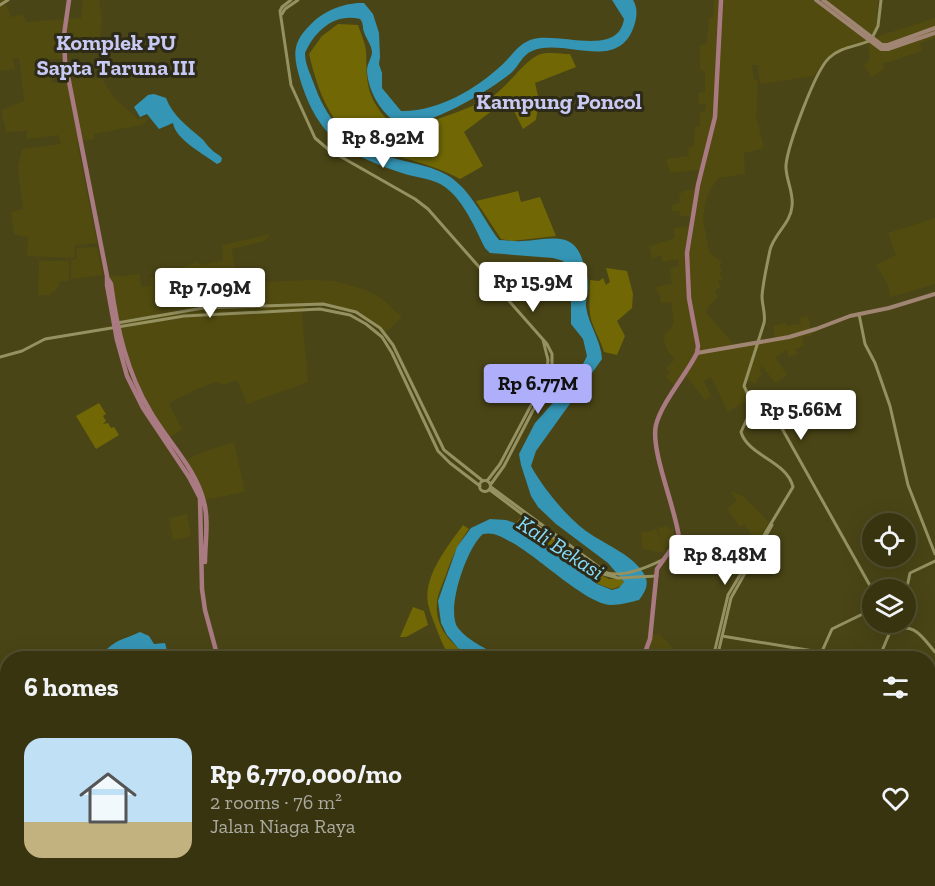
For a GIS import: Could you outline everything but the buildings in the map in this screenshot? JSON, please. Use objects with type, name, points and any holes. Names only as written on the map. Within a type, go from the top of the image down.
[{"type":"main road","points":[[69,0],[64,35],[65,62],[113,312],[119,325],[123,364],[135,393],[196,488],[200,498],[208,613],[217,651]]},
{"type":"main road","points":[[646,651],[650,639],[657,569],[679,538],[658,454],[656,427],[661,413],[697,353],[697,337],[689,295],[687,253],[698,185],[715,117],[721,0]]},
{"type":"main road","points":[[816,0],[824,3],[875,42],[886,46],[935,31]]},
{"type":"main road","points":[[697,353],[758,343],[816,329],[843,318],[935,294]]},
{"type":"street","points":[[0,5],[8,0]]},
{"type":"street","points":[[119,325],[204,314],[320,309],[350,315],[366,324],[382,338],[392,353],[438,452],[480,486],[482,491],[491,487],[504,466],[552,374],[552,354],[543,340],[424,206],[329,150],[315,138],[292,89],[281,16],[281,8],[291,0]]},
{"type":"street","points":[[281,16],[285,9],[298,0]]},
{"type":"street","points":[[716,651],[734,589],[770,530],[793,484],[743,437],[742,428],[752,405],[744,386],[765,318],[762,295],[771,246],[787,222],[792,206],[787,162],[806,104],[821,69],[829,58],[848,46],[872,39],[878,26],[881,0]]},
{"type":"street","points":[[0,357],[22,351],[45,339],[203,308],[323,304],[344,308],[380,328],[393,345],[441,446],[449,456],[485,481],[596,571],[618,578],[657,576]]},
{"type":"street","points":[[203,308],[204,314]]},
{"type":"street","points":[[218,308],[218,314]]},
{"type":"street","points":[[164,314],[165,320]]},
{"type":"street","points":[[859,315],[865,344],[875,363],[890,406],[908,485],[935,554]]},
{"type":"street","points":[[143,318],[144,323]]},
{"type":"street","points":[[480,486],[500,464],[546,377],[548,360],[543,340]]},
{"type":"street","points":[[750,413],[763,419],[775,416],[866,579]]},
{"type":"street","points":[[491,487],[600,569],[613,574],[647,567],[662,560]]},
{"type":"street","points":[[909,579],[910,573],[935,561]]},
{"type":"street","points":[[647,567],[657,569]]},
{"type":"street","points":[[821,651],[832,629],[862,614]]},
{"type":"street","points":[[882,651],[891,632],[905,628],[915,630],[934,651]]},
{"type":"street","points":[[719,635],[815,651]]},
{"type":"shaded area","points":[[0,0],[8,0],[5,2],[11,17],[23,14],[26,22],[81,18],[83,0],[99,0],[102,18],[100,38],[96,39],[97,46],[67,45],[67,59],[50,59],[52,83],[92,77],[92,79],[101,78],[116,100],[138,119],[149,118],[142,125],[94,134],[94,139],[77,142],[97,243],[75,245],[74,258],[27,256],[28,237],[14,234],[11,212],[23,209],[18,167],[22,149],[61,144],[58,135],[27,139],[27,131],[6,132],[1,110],[24,101],[19,58],[13,59],[15,69],[0,71]]},
{"type":"shaded area","points":[[714,0],[878,0],[876,28],[873,35],[877,39],[879,36],[935,18],[935,38],[920,43],[922,51],[883,64],[884,69],[872,77],[864,66],[870,58],[869,45],[865,41],[852,44],[825,59],[814,76],[760,84],[758,65],[752,65],[754,80],[758,81],[756,116],[764,148],[744,153],[745,174],[719,178],[709,191],[703,219],[709,252],[722,262],[719,265],[722,271],[719,273],[723,278],[718,281],[721,287],[715,290],[718,297],[706,312],[735,346],[775,339],[773,326],[786,323],[787,326],[801,324],[800,318],[808,316],[812,335],[802,337],[804,346],[795,349],[798,354],[789,357],[787,350],[775,357],[787,375],[775,383],[762,366],[759,371],[762,373],[755,384],[750,381],[746,382],[745,390],[750,399],[728,412],[711,377],[704,381],[711,396],[705,400],[686,376],[677,387],[666,377],[670,373],[666,368],[675,359],[668,352],[663,338],[674,323],[671,302],[661,303],[656,287],[672,284],[670,268],[679,266],[678,259],[662,262],[661,255],[652,259],[649,246],[675,238],[674,228],[689,226],[691,216],[680,216],[679,211],[672,211],[672,205],[680,202],[679,194],[695,189],[699,170],[670,173],[666,159],[689,156],[688,148],[694,146],[695,127],[700,126],[700,112],[705,111],[706,104],[699,104],[698,93],[705,92],[705,73],[700,69],[700,45],[707,44],[709,17],[713,18]]},
{"type":"shaded area","points":[[338,24],[358,25],[365,48],[367,79],[372,98],[386,118],[399,126],[431,121],[490,98],[526,64],[541,54],[570,54],[576,67],[535,83],[539,100],[536,120],[523,129],[510,103],[505,101],[464,132],[483,166],[460,179],[437,168],[363,143],[351,136],[333,117],[316,80],[309,54],[322,36]]},
{"type":"shaded area","points":[[518,191],[521,202],[540,197],[556,236],[512,241],[501,239],[476,201]]},
{"type":"shaded area","points":[[935,218],[935,284],[890,297],[888,285],[876,265],[896,255],[888,233]]},
{"type":"shaded area","points":[[270,234],[265,241],[232,249],[237,283],[335,281],[363,289],[380,297],[402,317],[386,332],[358,312],[322,303],[307,303],[302,314],[308,382],[247,404],[237,380],[223,385],[215,382],[197,389],[169,403],[182,430],[168,438],[151,413],[121,344],[108,275],[139,274],[142,287],[151,286],[150,278],[198,262],[200,265],[223,261],[222,245]]},
{"type":"shaded area","points":[[97,247],[103,275],[71,279],[71,260],[76,259],[77,248]]},
{"type":"shaded area","points":[[39,261],[69,261],[69,281],[60,281],[58,288],[50,295],[38,295]]},
{"type":"shaded area","points":[[606,268],[627,271],[633,294],[632,308],[617,321],[625,336],[617,355],[604,352],[590,314],[590,280],[599,281],[603,278],[606,285],[610,282]]},
{"type":"shaded area","points":[[99,403],[106,414],[103,416],[106,421],[103,424],[108,423],[111,428],[114,427],[119,435],[96,449],[76,416]]},
{"type":"shaded area","points":[[234,442],[245,492],[203,500],[199,486],[183,461]]},
{"type":"shaded area","points":[[730,491],[743,496],[769,522],[757,542],[744,524],[740,527],[727,509],[737,501]]},
{"type":"shaded area","points":[[187,514],[191,536],[173,540],[169,518]]},
{"type":"shaded area","points":[[522,516],[599,574],[609,579],[621,579],[624,582],[622,586],[612,589],[598,584],[517,522]]},
{"type":"shaded area","points":[[463,525],[469,529],[453,556],[437,602],[442,628],[462,651],[445,649],[428,604],[427,593],[433,572]]},
{"type":"shaded area","points":[[667,526],[668,529],[673,529],[673,541],[670,547],[666,547],[664,553],[642,549],[641,533],[657,529],[661,546],[658,528]]},
{"type":"shaded area","points":[[413,607],[424,611],[428,625],[406,637],[400,637]]},
{"type":"shaded area","points":[[648,634],[660,635],[674,651],[642,651]]},
{"type":"water","points":[[612,0],[633,0],[636,9],[634,26],[626,40],[616,48],[589,51],[545,48],[532,51],[511,73],[472,99],[437,116],[421,122],[406,124],[389,117],[375,99],[367,71],[372,50],[360,19],[334,21],[320,31],[305,53],[308,68],[324,106],[345,135],[377,153],[447,175],[470,196],[499,240],[559,239],[567,241],[579,252],[588,278],[586,307],[600,346],[602,359],[536,451],[531,466],[549,493],[573,520],[639,567],[647,581],[646,588],[639,600],[614,605],[600,602],[574,588],[520,547],[496,535],[483,534],[465,565],[454,608],[458,628],[491,651],[463,651],[447,635],[441,623],[438,601],[457,547],[471,528],[490,519],[506,520],[518,524],[597,584],[612,590],[619,588],[624,582],[608,563],[556,524],[538,507],[531,496],[519,454],[535,423],[577,376],[587,356],[583,339],[571,324],[569,267],[563,261],[553,258],[490,253],[463,207],[445,187],[365,159],[337,141],[325,130],[307,99],[295,56],[297,44],[304,32],[321,16],[342,6],[364,3],[373,14],[379,33],[382,88],[401,111],[415,110],[429,108],[469,90],[530,40],[555,38],[598,41],[610,38],[619,31],[624,19]]},
{"type":"water","points":[[154,94],[166,98],[176,115],[222,158],[221,162],[217,164],[191,146],[179,135],[173,123],[159,129],[147,114],[140,117],[134,107],[148,95]]},
{"type":"water","points":[[140,632],[149,636],[154,644],[165,643],[167,651],[107,651],[107,649]]},
{"type":"district","name":"Komplek PU Sapta Taruna III","points":[[116,54]]},
{"type":"district","name":"Kampung Poncol","points":[[559,101]]},
{"type":"water label","name":"Kali Bekasi","points":[[561,547]]}]
